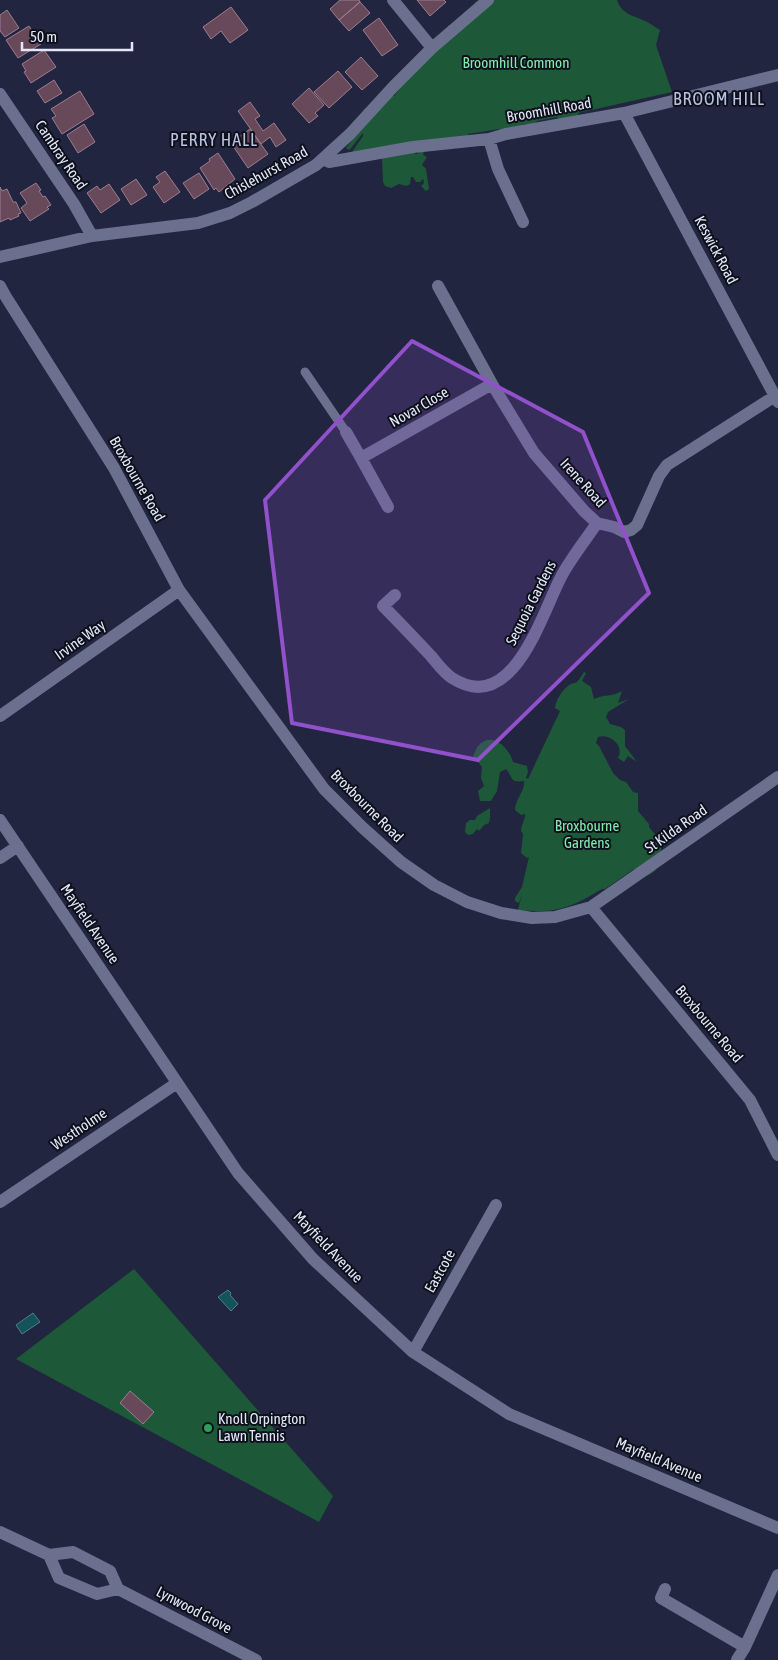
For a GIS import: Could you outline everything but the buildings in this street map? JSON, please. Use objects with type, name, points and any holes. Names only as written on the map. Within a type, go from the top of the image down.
[{"type":"street","points":[[393,0],[432,48]]},
{"type":"street","name":"Chislehurst Road","points":[[0,257],[92,236],[198,223],[252,202],[308,170],[323,159],[350,134],[432,48],[488,0]]},
{"type":"street","name":"Broomhill Road","points":[[323,159],[329,162],[413,147],[489,139],[506,134],[624,113],[778,75]]},
{"type":"street","name":"Cambray Road","points":[[0,94],[74,204],[92,236]]},
{"type":"street","name":"Keswick Road","points":[[624,113],[776,393]]},
{"type":"street","points":[[489,139],[498,169],[522,222]]},
{"type":"street","name":"Broxbourne Road","points":[[0,286],[114,468],[179,590],[324,789],[401,862],[434,885],[467,902],[521,917],[555,917],[591,907],[750,1100],[778,1155]]},
{"type":"street","name":"Irene Road","points":[[438,286],[492,384],[534,453],[584,511],[596,522],[624,532],[631,530],[637,525],[659,476],[667,465],[776,393]]},
{"type":"street","name":"Novar Close","points":[[361,458],[492,384]]},
{"type":"street","points":[[346,432],[388,507]]},
{"type":"street","name":"Sequoia Gardens","points":[[395,595],[383,606],[451,678],[467,685],[484,687],[504,677],[518,662],[532,642],[562,577],[596,522]]},
{"type":"street","name":"Irvine Way","points":[[0,716],[179,590]]},
{"type":"street","name":"St Kilda Road","points":[[591,907],[778,777]]},
{"type":"street","name":"Mayfield Avenue","points":[[0,820],[238,1173],[313,1259],[413,1352],[509,1414],[778,1528]]},
{"type":"street","points":[[0,858],[18,846]]},
{"type":"street","name":"Westholme","points":[[0,1202],[177,1083]]},
{"type":"street","name":"Eastcote","points":[[413,1352],[496,1206]]},
{"type":"street","points":[[0,1532],[49,1555],[73,1552],[110,1571],[118,1589],[97,1594],[60,1578],[49,1555]]},
{"type":"street","points":[[737,1660],[745,1647],[778,1575]]},
{"type":"street","name":"Lynwood Grove","points":[[118,1589],[256,1660]]},
{"type":"street","points":[[666,1589],[661,1598],[745,1647]]},
{"type":"lane","points":[[305,372],[346,432]]},
{"type":"highlighted area","points":[[412,341],[583,432],[649,593],[478,760],[292,723],[265,500]]},
{"type":"green space","name":"Broomhill Common","points":[[482,0],[617,0],[622,9],[630,15],[660,30],[656,45],[672,92],[578,113],[578,116],[559,120],[557,117],[537,121],[533,124],[521,125],[503,133],[499,129],[468,134],[468,136],[412,152],[417,154],[420,151],[424,151],[423,155],[427,157],[422,165],[426,169],[429,189],[426,191],[421,186],[424,183],[423,179],[420,182],[416,182],[413,177],[411,177],[410,184],[407,186],[399,184],[391,188],[385,186],[383,182],[382,158],[352,152],[363,136],[363,133],[349,150],[346,148],[362,127],[363,110],[391,95],[394,96],[448,29],[448,26],[457,25],[476,4],[475,2]]},
{"type":"green space","name":"Broxbourne Gardens","points":[[584,672],[586,673],[582,681],[591,687],[594,699],[622,691],[618,703],[629,699],[608,712],[606,717],[610,724],[625,730],[625,746],[637,762],[628,756],[624,762],[618,758],[620,753],[618,745],[611,738],[598,737],[596,743],[613,773],[620,780],[626,782],[633,792],[638,793],[638,811],[656,835],[661,850],[660,861],[651,874],[640,877],[634,869],[605,889],[571,905],[543,911],[518,910],[522,894],[519,903],[515,901],[515,898],[522,887],[529,857],[527,858],[521,853],[523,834],[521,829],[525,814],[521,815],[515,810],[524,781],[512,779],[506,769],[500,772],[497,791],[491,801],[480,801],[478,791],[484,786],[481,778],[482,767],[473,756],[477,747],[483,742],[494,740],[508,751],[513,762],[527,766],[526,778],[528,779],[560,711],[555,708],[558,698],[569,685],[577,682]]},
{"type":"green space","points":[[490,808],[489,823],[484,825],[479,831],[477,829],[473,834],[468,835],[465,832],[466,823],[470,820],[475,820],[477,816]]},
{"type":"green space","name":"Knoll Orpington Lawn Tennis","points":[[134,1269],[333,1496],[319,1522],[16,1359]]},
{"type":"shaded area","points":[[228,1290],[238,1304],[231,1311],[218,1297]]},
{"type":"shaded area","points":[[33,1313],[40,1322],[22,1334],[16,1325]]},
{"type":"place","name":"Knoll Orpington Lawn Tennis","points":[[208,1428]]},
{"type":"district","name":"BROOM HILL","points":[[719,99]]},
{"type":"district","name":"PERRY HALL","points":[[214,140]]}]
